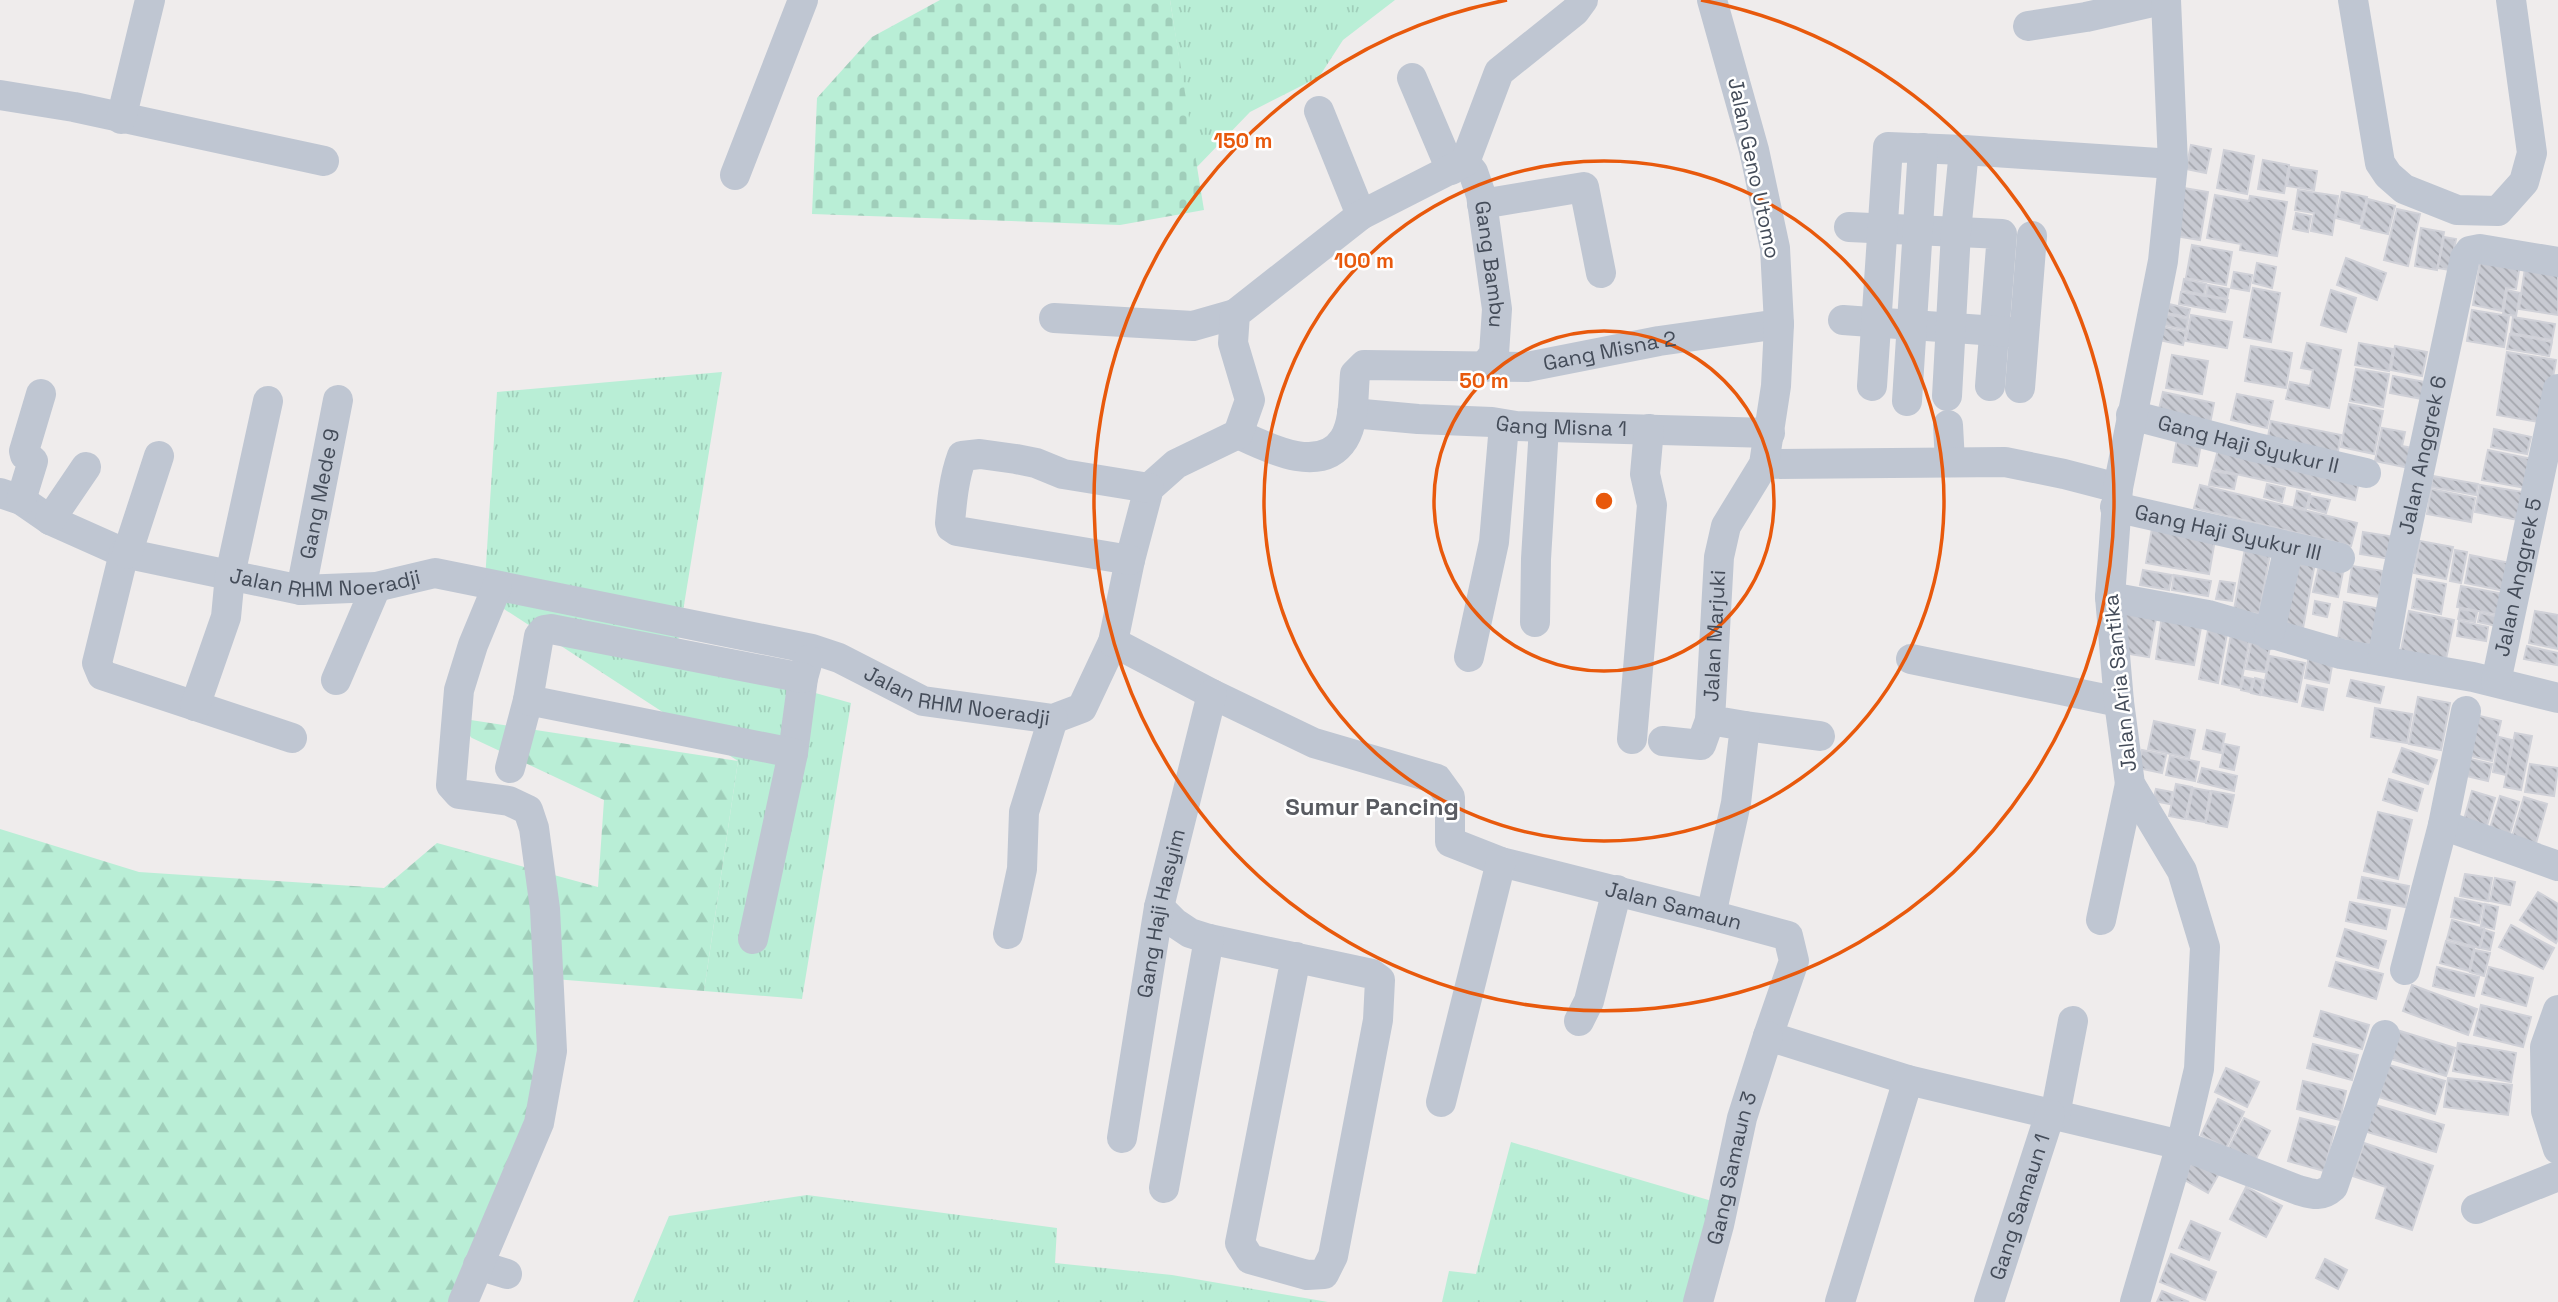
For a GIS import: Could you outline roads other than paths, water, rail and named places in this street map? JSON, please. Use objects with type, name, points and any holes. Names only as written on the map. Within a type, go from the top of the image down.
[{"type":"street","points":[[121,119],[150,0]]},
{"type":"street","points":[[735,175],[803,0]]},
{"type":"street","points":[[1054,318],[1193,326],[1235,314],[1361,215],[1458,166],[1499,72],[1575,11],[1583,0]]},
{"type":"street","name":"Jalan Geno Utomo","points":[[1712,0],[1754,150],[1772,236],[1779,324],[1770,433],[1764,464]]},
{"type":"street","points":[[2028,26],[2086,17],[2163,0]]},
{"type":"street","name":"Jalan Aria Santika","points":[[2135,1302],[2181,1145],[2199,1069],[2206,947],[2182,871],[2130,784],[2119,702],[2110,597],[2117,498],[2163,261],[2173,164],[2163,0]]},
{"type":"street","points":[[2353,0],[2380,163],[2388,175],[2404,189],[2457,210],[2498,211],[2525,182],[2532,153],[2511,0]]},
{"type":"street","name":"Gang Bambu","points":[[1412,78],[1458,166],[1477,182],[1497,309],[1494,354],[1484,367]]},
{"type":"street","points":[[0,95],[74,107],[324,161]]},
{"type":"street","points":[[1319,111],[1361,215]]},
{"type":"street","points":[[1872,386],[1888,147],[2173,164]]},
{"type":"street","points":[[1907,401],[1923,148]]},
{"type":"street","points":[[1947,396],[1956,232],[1964,150]]},
{"type":"street","points":[[1482,204],[1584,187],[1601,274]]},
{"type":"street","points":[[1849,227],[2002,233],[1990,386]]},
{"type":"street","points":[[2020,388],[2032,236]]},
{"type":"street","name":"Jalan Anggrek 6","points":[[2382,661],[2401,557],[2465,258],[2470,251],[2480,248],[2558,262]]},
{"type":"street","points":[[1130,560],[957,531],[951,527],[953,490],[962,456],[980,454],[1016,459],[1036,463],[1063,474],[1149,488],[1176,464],[1238,434],[1250,400],[1233,343],[1235,314]]},
{"type":"street","points":[[1843,320],[2024,333]]},
{"type":"street","name":"Gang Misna 2","points":[[1238,434],[1270,449],[1311,458],[1333,451],[1344,439],[1352,413],[1355,374],[1364,365],[1527,367],[1659,341],[1779,324]]},
{"type":"street","name":"Jalan Anggrek 5","points":[[2496,682],[2558,389]]},
{"type":"street","points":[[10,497],[33,461],[24,451],[41,394]]},
{"type":"street","name":"Gang Mede 9","points":[[301,590],[338,400]]},
{"type":"street","points":[[195,706],[226,617],[230,575],[268,401]]},
{"type":"street","name":"Gang Misna 1","points":[[1352,413],[1544,427],[1770,433]]},
{"type":"street","name":"Gang Haji Syukur II","points":[[2131,415],[2366,473]]},
{"type":"street","points":[[1469,657],[1494,542],[1504,425]]},
{"type":"street","points":[[1948,425],[1950,462]]},
{"type":"street","points":[[1535,622],[1544,427]]},
{"type":"street","points":[[1632,739],[1652,505],[1645,474],[1649,429]]},
{"type":"street","points":[[159,456],[125,554],[97,663],[98,671],[110,680],[292,738]]},
{"type":"street","name":"Gang Haji Syukur III","points":[[1764,464],[2006,462],[2064,474],[2117,498],[2289,547],[2340,558]]},
{"type":"street","name":"Jalan Marjuki","points":[[1711,915],[1736,803],[1745,726],[1710,720],[1719,557],[1727,526],[1764,464]]},
{"type":"street","points":[[50,520],[86,467]]},
{"type":"street","name":"Jalan RHM Noeradji","points":[[10,497],[50,520],[125,554],[301,590],[376,587],[435,573],[825,653],[923,701],[1053,719],[1083,708],[1114,642],[1130,560],[1149,488]]},
{"type":"street","points":[[2269,635],[2289,547]]},
{"type":"street","points":[[336,680],[376,587]]},
{"type":"street","points":[[463,1302],[539,1122],[552,1051],[545,909],[534,828],[528,810],[509,801],[459,794],[451,785],[459,690],[473,645],[497,587]]},
{"type":"street","points":[[2110,597],[2208,615],[2341,654],[2496,682],[2558,698]]},
{"type":"street","points":[[510,768],[528,701],[539,636],[544,630],[551,629],[803,678]]},
{"type":"street","name":"Jalan Samaun","points":[[1114,642],[1212,694],[1314,743],[1437,779],[1450,797],[1450,842],[1501,862],[1788,936],[1794,961],[1768,1036]]},
{"type":"street","points":[[753,939],[793,753],[803,678],[825,653]]},
{"type":"street","points":[[1910,659],[2119,702]]},
{"type":"street","name":"Gang Haji Hasyim","points":[[1122,1138],[1159,907],[1212,694]]},
{"type":"street","points":[[528,701],[793,753]]},
{"type":"street","points":[[2405,970],[2443,825],[2466,710]]},
{"type":"street","points":[[1008,934],[1022,869],[1024,812],[1053,719]]},
{"type":"street","points":[[1663,741],[1701,745],[1710,720]]},
{"type":"street","points":[[1745,726],[1820,736]]},
{"type":"street","points":[[2101,920],[2130,784]]},
{"type":"street","points":[[2443,825],[2558,866]]},
{"type":"street","points":[[1441,1102],[1501,862]]},
{"type":"street","points":[[1579,1021],[1589,1001],[1617,890]]},
{"type":"street","points":[[1159,907],[1190,933],[1372,974],[1380,980],[1378,1020],[1333,1256],[1324,1274],[1307,1275],[1250,1259],[1240,1243],[1296,957]]},
{"type":"street","points":[[1164,1188],[1209,939]]},
{"type":"street","points":[[2558,1010],[2545,1047],[2546,1111],[2558,1149]]},
{"type":"street","name":"Gang Samaun 1","points":[[1989,1302],[2052,1114],[2073,1021]]},
{"type":"street","points":[[1768,1036],[1908,1080],[2181,1145],[2313,1195],[2325,1194],[2333,1187],[2385,1035]]},
{"type":"street","name":"Gang Samaun 3","points":[[1698,1302],[1719,1226],[1742,1118],[1768,1036]]},
{"type":"street","points":[[1840,1302],[1908,1080]]},
{"type":"street","points":[[2476,1209],[2558,1176]]},
{"type":"street","points":[[478,1265],[507,1274]]},
{"type":"district","name":"Sumur Pancing","points":[[1372,807]]}]
